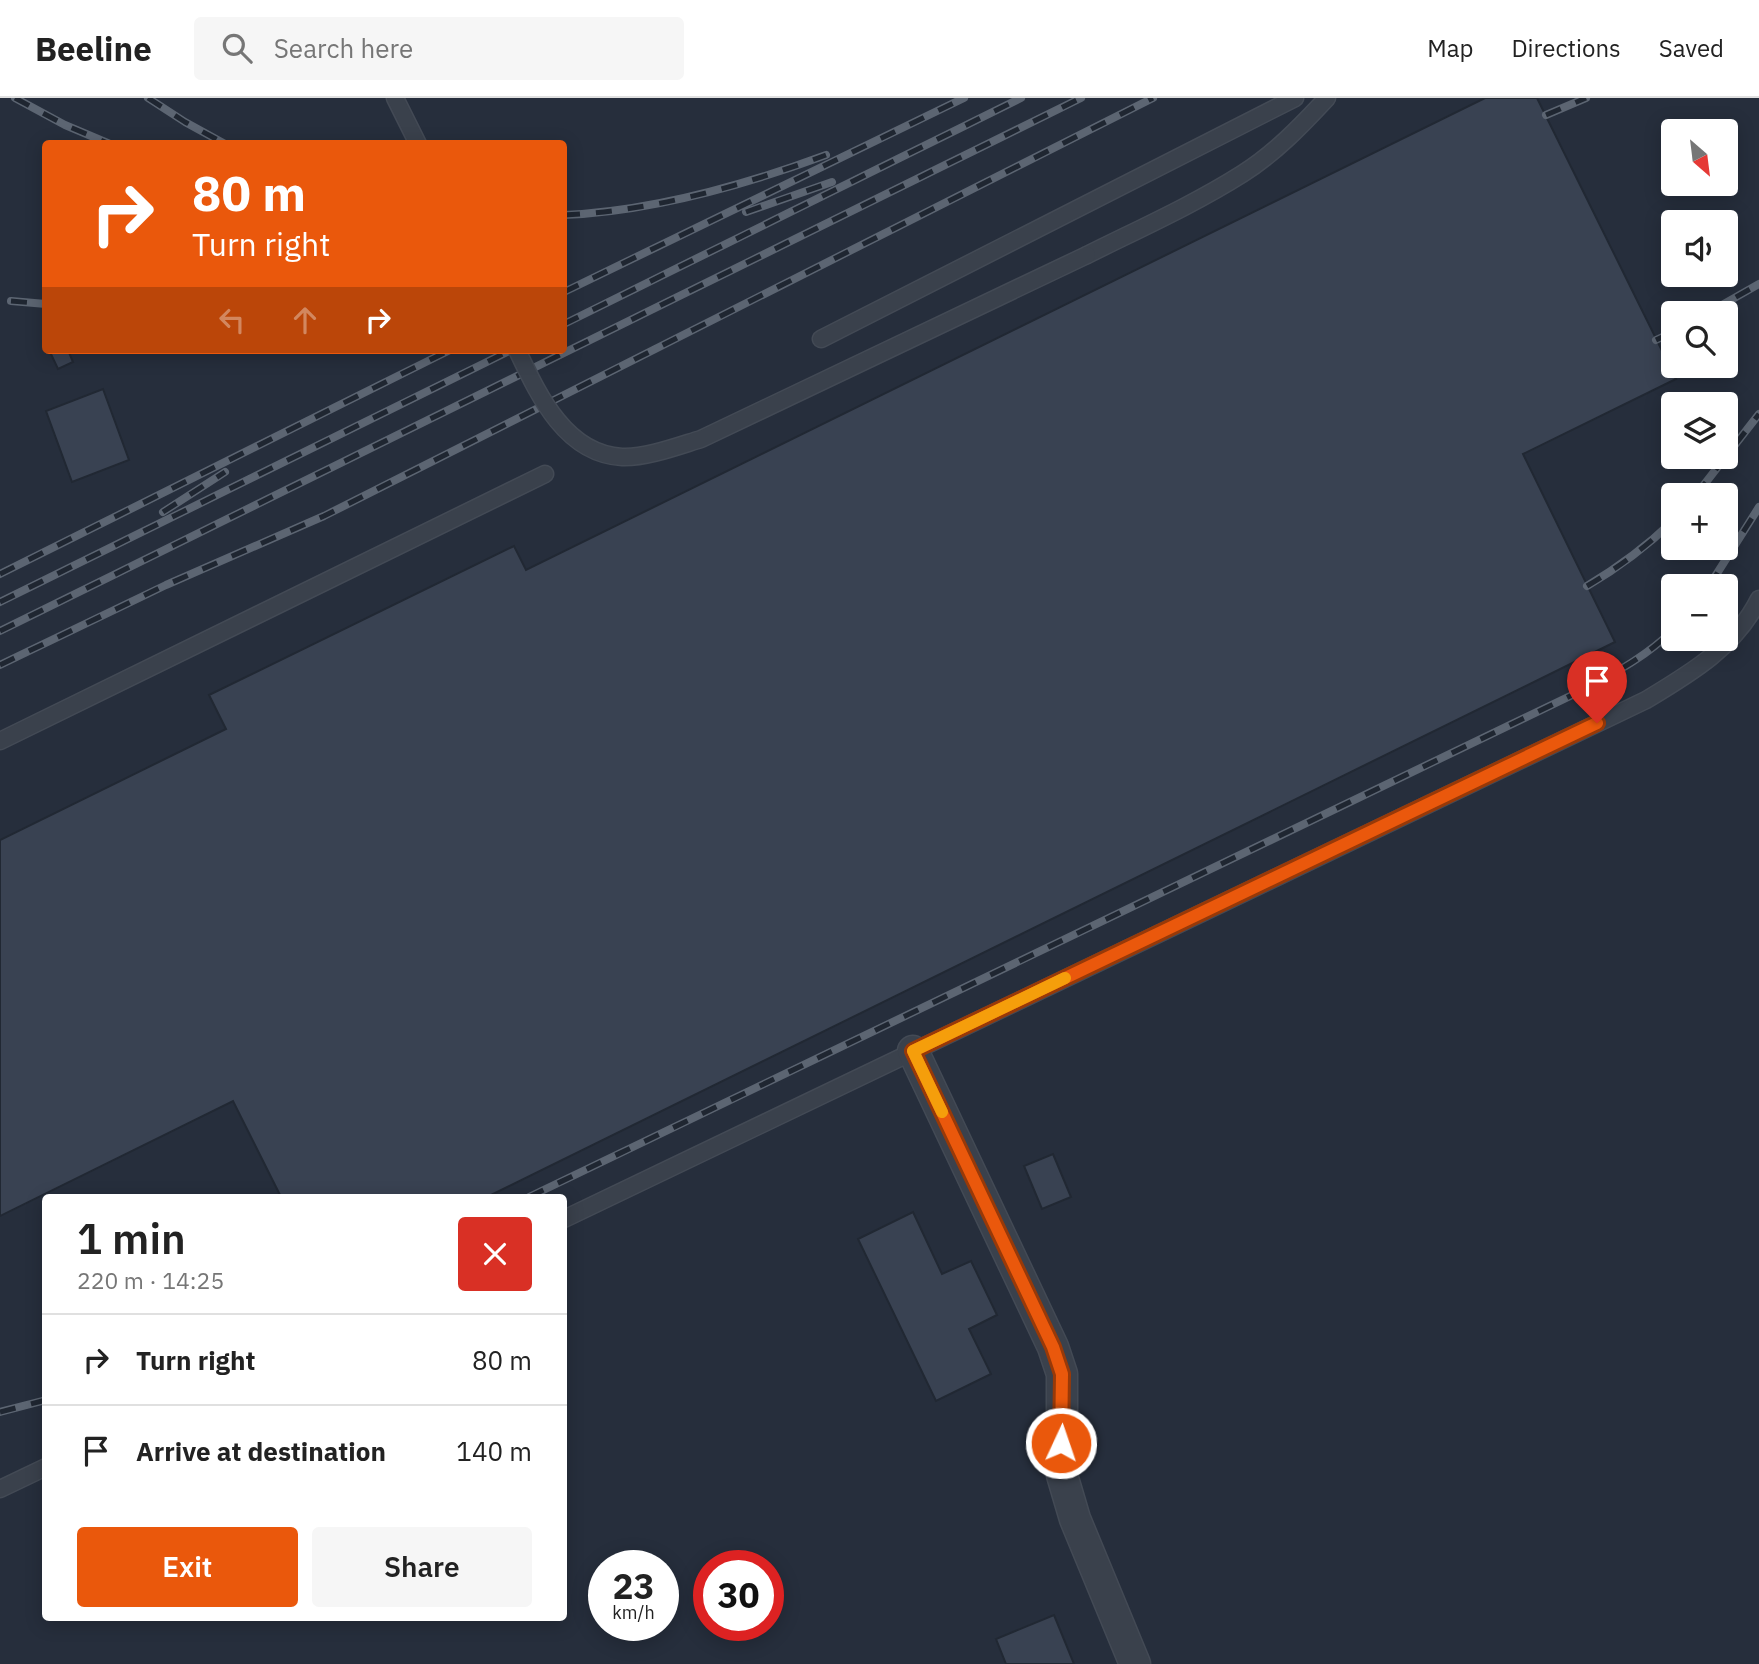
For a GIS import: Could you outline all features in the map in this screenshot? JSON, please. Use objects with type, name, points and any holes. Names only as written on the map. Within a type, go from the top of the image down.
[{"type":"street","points":[[913,1051],[1053,1347],[1062,1374],[1062,1475],[1074,1519],[1135,1664]]},
{"type":"lane","points":[[395,98],[415,138]]},
{"type":"lane","points":[[821,339],[1295,98]]},
{"type":"lane","points":[[519,354],[556,421],[596,452],[623,457],[661,451],[701,439],[1188,205],[1243,174],[1290,136],[1326,98]]},
{"type":"lane","points":[[0,741],[545,474]]},
{"type":"lane","points":[[567,1218],[1646,700],[1723,649],[1750,616],[1759,599]]},
{"type":"lane","points":[[0,1489],[42,1469]]},
{"type":"building","points":[[1485,98],[1537,98],[1661,349],[1661,378],[1676,379],[1523,454],[1615,642],[493,1194],[280,1194],[233,1101],[0,1216],[0,840],[226,729],[209,695],[514,546],[526,570]]},
{"type":"building","points":[[51,354],[70,354],[73,362],[58,369]]},
{"type":"building","points":[[103,389],[129,460],[72,482],[46,411]]},
{"type":"building","points":[[1053,1154],[1071,1197],[1042,1209],[1024,1166]]},
{"type":"building","points":[[913,1212],[942,1274],[971,1261],[997,1315],[969,1329],[991,1374],[936,1401],[858,1239]]},
{"type":"building","points":[[1054,1615],[1074,1664],[1006,1664],[996,1639]]},
{"type":"railway","points":[[15,98],[65,125],[101,140]]},
{"type":"railway","points":[[148,98],[218,140]]},
{"type":"railway","points":[[567,291],[964,98]]},
{"type":"railway","points":[[567,323],[1021,98]]},
{"type":"railway","points":[[567,351],[1081,98]]},
{"type":"railway","points":[[0,665],[166,585],[324,516],[1153,98]]},
{"type":"railway","points":[[1546,115],[1586,98]]},
{"type":"railway","points":[[567,215],[631,208],[697,195],[730,187],[826,155]]},
{"type":"railway","points":[[746,212],[832,182]]},
{"type":"railway","points":[[1729,301],[1759,284]]},
{"type":"railway","points":[[11,301],[42,304]]},
{"type":"railway","points":[[1656,340],[1661,338]]},
{"type":"railway","points":[[0,574],[442,354]]},
{"type":"railway","points":[[0,602],[503,354]]},
{"type":"railway","points":[[0,631],[562,354]]},
{"type":"railway","points":[[1705,483],[1759,414]]},
{"type":"railway","points":[[163,512],[225,472]]},
{"type":"railway","points":[[1717,574],[1759,507]]},
{"type":"railway","points":[[1587,586],[1632,556],[1661,532]]},
{"type":"railway","points":[[535,1194],[1591,686],[1661,641]]},
{"type":"railway","points":[[0,1412],[42,1401]]},
{"type":"slow traffic","points":[[942,1112],[913,1051],[1065,978]]},
{"type":"route","points":[[1061,1443],[1062,1374],[1053,1347],[913,1051],[1597,723]]}]
